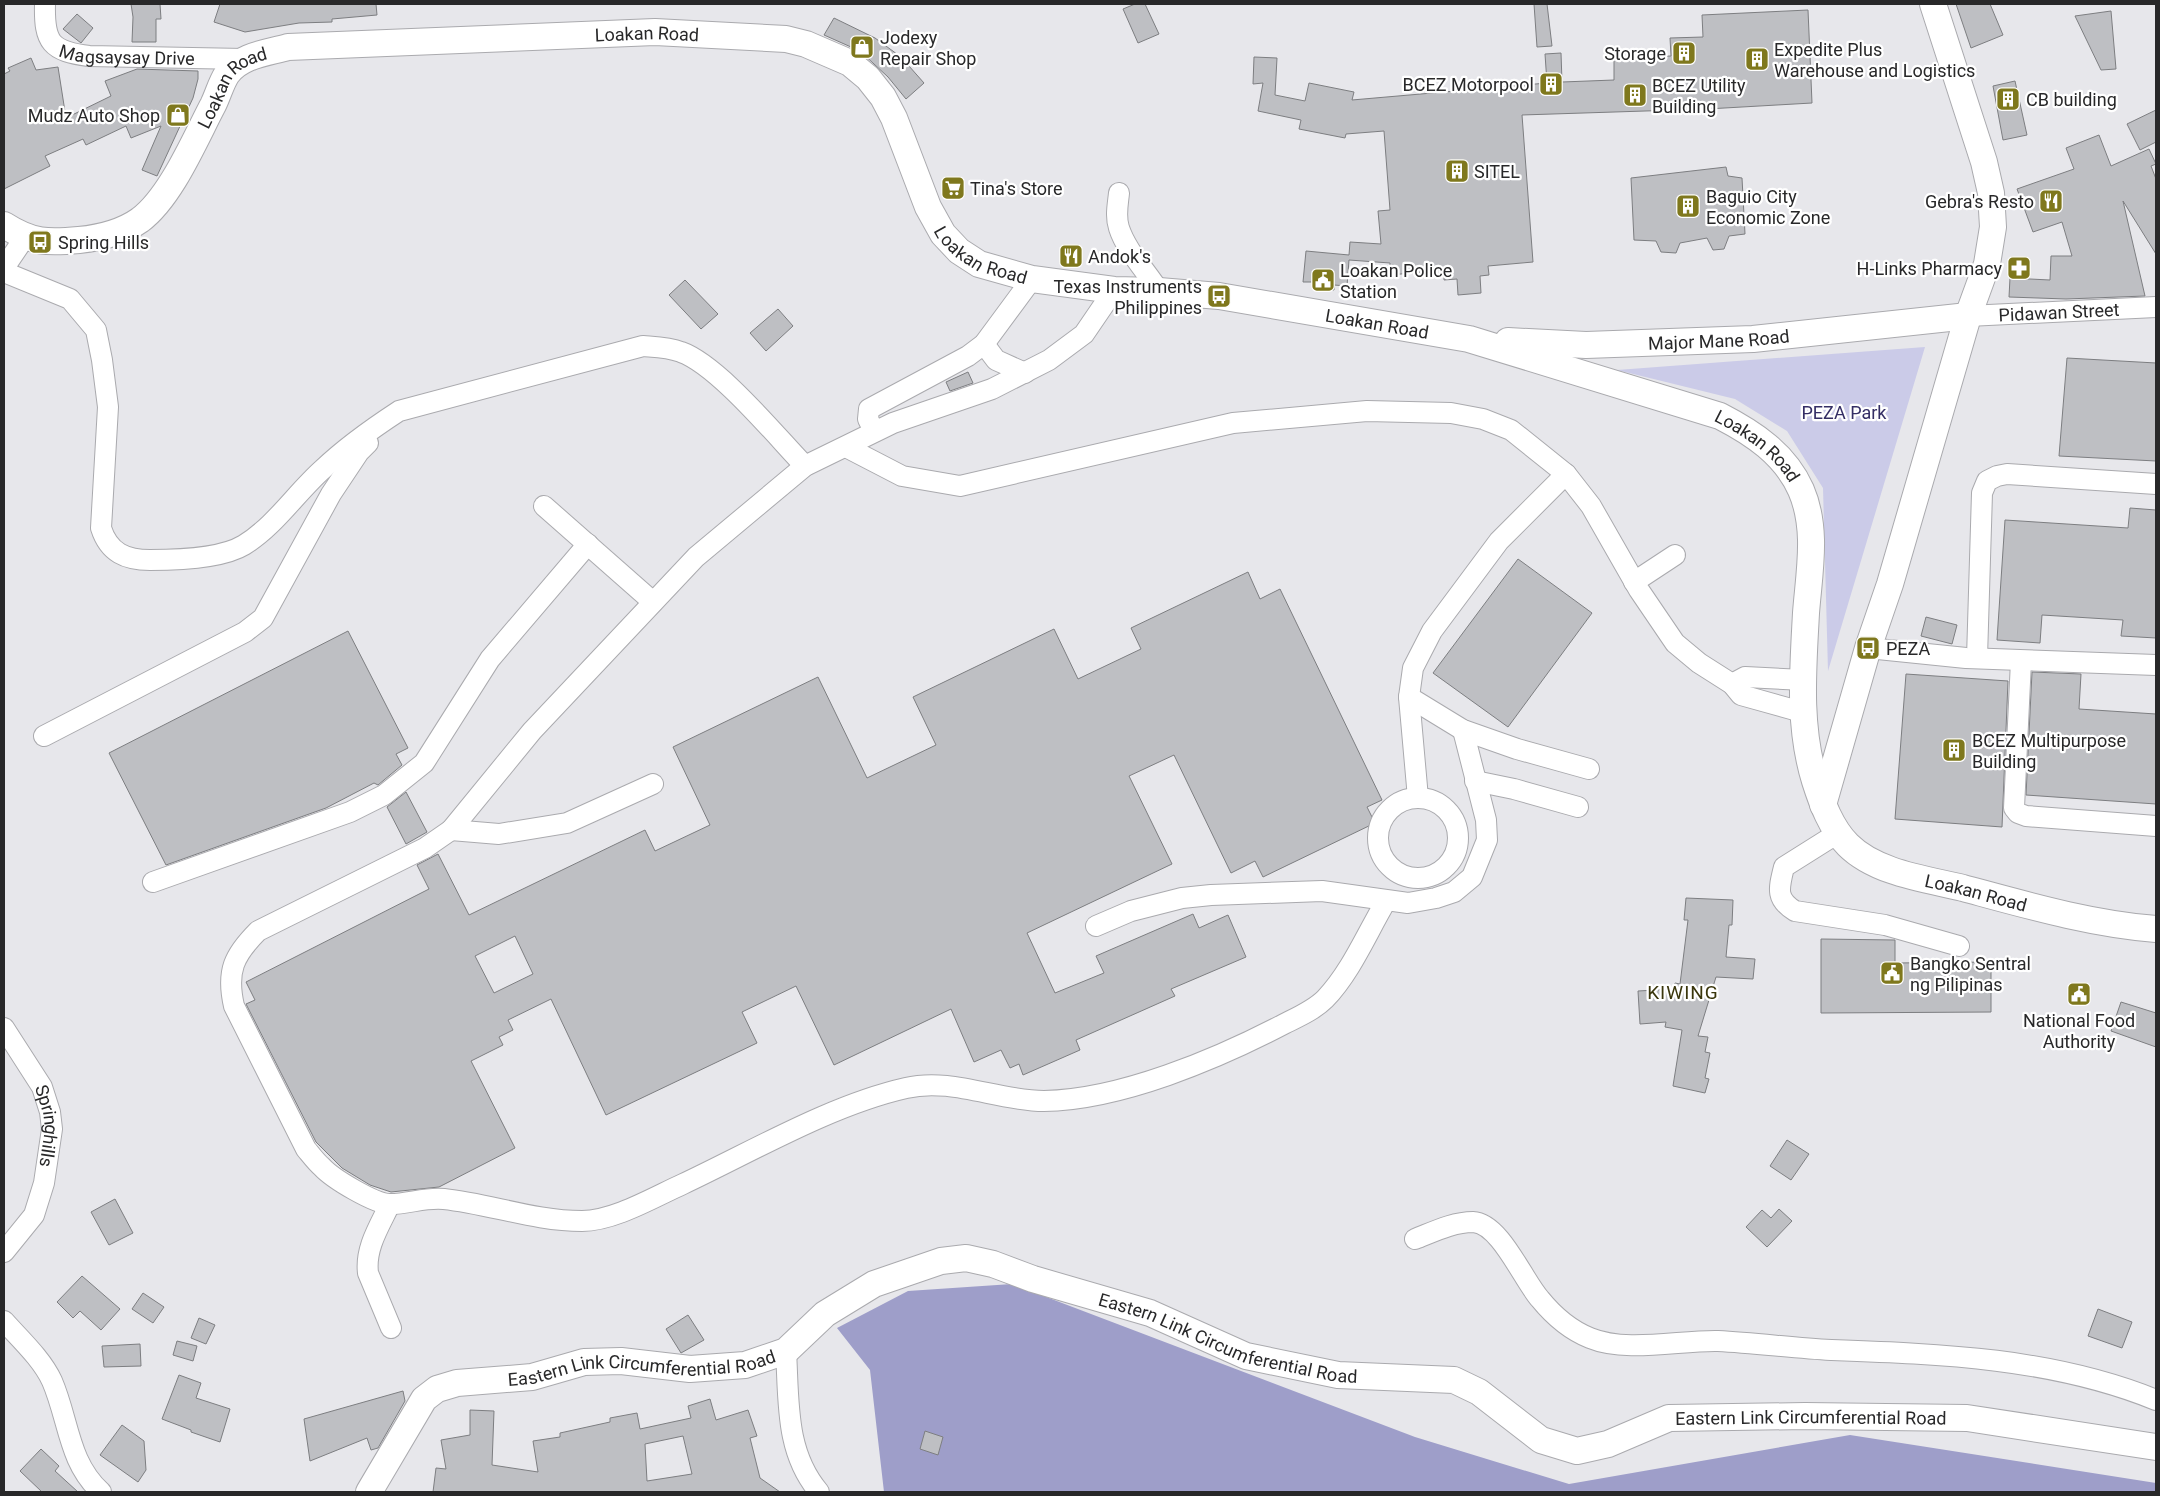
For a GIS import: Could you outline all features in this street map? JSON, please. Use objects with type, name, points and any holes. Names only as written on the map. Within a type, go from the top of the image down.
[{"type":"main road","points":[[1823,805],[1968,316],[1987,264],[1993,227],[1991,194],[1984,162],[1933,4]]},
{"type":"main road","name":"Loakan Road","points":[[14,231],[40,242],[92,239],[116,232],[140,220],[164,193],[184,160],[228,74],[244,59],[288,48],[655,32],[786,39],[814,46],[850,63],[868,78],[883,97],[894,118],[928,207],[943,234],[958,251],[979,264],[1032,279],[1114,290],[1159,291],[1219,296],[1469,339],[1720,416],[1746,429],[1775,452],[1801,491],[1809,518],[1811,554],[1802,712],[1808,756],[1823,805],[1838,833],[1848,846],[1866,858],[1892,870],[2026,905],[2130,927],[2156,929]]},
{"type":"main road","name":"Major Mane Road","points":[[1469,339],[1586,345],[1753,339],[1968,316]]},
{"type":"main road","name":"Eastern Link Circumferential Road","points":[[369,1492],[424,1400],[445,1386],[457,1383],[532,1377],[584,1362],[621,1361],[690,1369],[745,1365],[786,1351],[825,1314],[874,1284],[941,1261],[966,1258],[993,1264],[1033,1279],[1150,1313],[1246,1356],[1338,1375],[1454,1380],[1479,1392],[1541,1440],[1577,1450],[1608,1444],[1668,1418],[1805,1416],[1967,1418],[2156,1447]]},
{"type":"street","name":"Magsaysay Drive","points":[[45,4],[45,21],[49,37],[53,44],[66,53],[89,56],[244,59]]},
{"type":"street","points":[[1119,193],[1117,211],[1119,228],[1159,291]]},
{"type":"street","points":[[14,231],[4,270],[70,299],[96,330],[108,407],[101,528],[109,546],[118,554],[135,560],[178,560],[211,555],[242,546],[272,522],[322,469],[374,427],[399,411],[603,355],[643,346],[664,347],[683,352],[726,383],[805,466]]},
{"type":"street","points":[[874,431],[868,413],[875,404],[968,356],[984,344],[1032,279]]},
{"type":"street","points":[[1114,290],[1084,334],[1071,346],[1024,373],[992,388],[874,431],[805,466],[696,557],[532,731],[450,830],[425,848],[258,931],[240,948],[232,969],[229,986],[234,1006],[306,1149],[323,1169],[372,1199],[390,1204],[435,1198],[466,1202],[524,1214],[582,1221],[598,1218],[647,1201],[818,1120],[868,1099],[907,1088],[935,1086],[1042,1101],[1111,1092],[1177,1072],[1266,1033],[1324,1000],[1342,977],[1386,901]]},
{"type":"street","name":"Pidawan Street","points":[[1968,316],[2154,304]]},
{"type":"street","points":[[984,344],[1002,364],[1024,373]]},
{"type":"street","points":[[44,736],[245,632],[264,618],[331,494],[354,459],[399,411]]},
{"type":"street","points":[[846,446],[902,476],[960,486],[1233,423],[1367,411],[1451,413],[1482,419],[1512,430],[1566,474],[1591,506],[1634,582],[1675,643],[1699,663],[1732,684],[1741,695],[1802,712]]},
{"type":"street","points":[[1418,798],[1409,697],[1413,668],[1432,630],[1500,541],[1566,474]]},
{"type":"street","points":[[1977,658],[1982,493],[1987,482],[1997,476],[2008,474],[2156,484]]},
{"type":"street","points":[[544,506],[654,602]]},
{"type":"street","points":[[154,882],[350,812],[384,795],[424,763],[490,659],[588,544]]},
{"type":"street","points":[[1634,582],[1676,556]]},
{"type":"street","points":[[1868,648],[2020,661],[2156,665]]},
{"type":"street","points":[[2020,661],[2012,801],[2018,813],[2026,816],[2156,826]]},
{"type":"street","points":[[1732,684],[1746,677],[1804,680]]},
{"type":"street","points":[[1409,697],[1463,730],[1517,749],[1589,769]]},
{"type":"street","points":[[1096,926],[1140,909],[1182,898],[1211,895],[1322,891],[1386,901],[1408,902],[1436,898],[1454,892],[1472,877],[1488,840],[1486,820],[1463,730]]},
{"type":"street","points":[[1475,781],[1514,789],[1578,807]]},
{"type":"street","points":[[450,830],[499,834],[567,823],[653,784]]},
{"type":"street","points":[[1418,798],[1439,803],[1454,818],[1457,835],[1453,859],[1438,874],[1418,879],[1397,873],[1383,858],[1377,838],[1383,818],[1398,803],[1418,798]]},
{"type":"street","points":[[1838,833],[1784,867],[1778,889],[1784,905],[1795,911],[1885,925],[1959,946]]},
{"type":"street","name":"Springhills","points":[[4,1028],[42,1087],[50,1112],[52,1130],[44,1183],[34,1215],[4,1252]]},
{"type":"street","points":[[390,1204],[369,1248],[367,1264],[368,1274],[391,1328]]},
{"type":"street","points":[[1415,1239],[1456,1224],[1474,1222],[1485,1225],[1506,1247],[1540,1299],[1566,1325],[1592,1339],[1616,1344],[1715,1341],[1829,1350],[1910,1352],[2022,1363],[2135,1391],[2156,1400]]},
{"type":"street","points":[[4,1322],[29,1348],[51,1380],[77,1462],[101,1492]]},
{"type":"street","points":[[786,1351],[794,1447],[806,1478],[819,1492]]},
{"type":"green space","name":"PEZA Park","points":[[1925,347],[1828,671],[1823,488],[1787,431],[1735,399],[1617,370]]},
{"type":"shaded area","points":[[1012,1284],[1415,1437],[1569,1484],[1850,1435],[2156,1483],[2156,1492],[884,1492],[870,1370],[837,1328],[908,1291]]},
{"type":"building","points":[[131,4],[160,4],[161,19],[156,19],[156,42],[132,42],[133,17]]},
{"type":"building","points":[[220,4],[376,4],[377,15],[332,19],[332,22],[299,23],[245,32],[214,22]]},
{"type":"building","points":[[1135,4],[1145,4],[1159,34],[1138,43],[1123,9]]},
{"type":"building","points":[[1534,4],[1547,4],[1552,46],[1537,47]]},
{"type":"building","points":[[1956,4],[1990,4],[2003,35],[1971,48]]},
{"type":"building","points":[[1808,10],[1812,103],[1707,109],[1522,115],[1533,262],[1488,266],[1489,275],[1480,276],[1481,293],[1458,295],[1457,279],[1444,280],[1444,270],[1390,275],[1390,263],[1349,260],[1347,286],[1334,285],[1334,290],[1314,289],[1315,282],[1303,282],[1306,251],[1349,255],[1350,242],[1381,244],[1378,211],[1390,210],[1384,131],[1346,134],[1345,138],[1299,129],[1301,120],[1258,111],[1263,83],[1253,84],[1254,57],[1277,58],[1275,95],[1305,101],[1309,83],[1354,92],[1352,100],[1547,83],[1545,54],[1561,53],[1562,82],[1614,80],[1614,58],[1671,56],[1670,38],[1703,37],[1702,15]]},
{"type":"building","points":[[2111,11],[2116,69],[2101,70],[2075,16]]},
{"type":"building","points":[[77,14],[93,28],[81,43],[63,29]]},
{"type":"building","points":[[834,18],[875,38],[901,57],[924,83],[906,99],[888,77],[860,51],[824,35]]},
{"type":"building","points":[[31,58],[36,70],[58,67],[66,118],[111,96],[105,81],[137,69],[198,71],[193,98],[157,176],[142,170],[161,126],[131,138],[126,126],[86,145],[83,139],[45,156],[50,166],[4,189],[4,74],[10,71],[8,68]]},
{"type":"building","name":"CB building","points":[[2015,81],[2027,135],[2003,140],[1993,86]]},
{"type":"building","points":[[2156,110],[2156,142],[2140,150],[2127,124]]},
{"type":"building","points":[[2099,135],[2111,166],[2149,149],[2156,164],[2151,166],[2156,179],[2156,254],[2123,201],[2145,296],[2066,299],[2009,297],[2010,278],[2050,280],[2051,256],[2072,256],[2062,222],[2033,232],[2017,189],[2074,169],[2066,148]]},
{"type":"building","name":"Baguio City Economic Zone","points":[[1726,167],[1728,176],[1742,178],[1745,234],[1729,236],[1724,249],[1713,250],[1707,238],[1680,243],[1676,253],[1661,252],[1656,241],[1634,240],[1631,178]]},
{"type":"building","points":[[685,280],[718,314],[701,329],[669,295]]},
{"type":"building","points":[[778,309],[793,326],[766,351],[750,333]]},
{"type":"building","points":[[2067,358],[2156,363],[2156,461],[2059,456]]},
{"type":"building","points":[[968,372],[973,383],[950,391],[946,382]]},
{"type":"building","points":[[2130,508],[2156,510],[2156,638],[2121,636],[2123,620],[2042,615],[2040,643],[1997,640],[2005,520],[2128,528]]},
{"type":"building","points":[[1518,559],[1592,613],[1508,727],[1433,673]]},
{"type":"building","points":[[1248,572],[1260,599],[1280,589],[1382,800],[1367,807],[1375,823],[1263,877],[1255,861],[1231,873],[1174,755],[1129,776],[1172,864],[1027,933],[1055,993],[1104,973],[1096,956],[1193,914],[1199,928],[1228,915],[1246,957],[1171,989],[1175,996],[1076,1040],[1080,1050],[1023,1075],[1019,1064],[1010,1068],[1001,1050],[974,1062],[951,1009],[834,1065],[796,986],[742,1012],[757,1043],[606,1115],[551,999],[508,1020],[513,1030],[499,1037],[503,1045],[471,1061],[515,1148],[439,1187],[391,1192],[370,1185],[342,1168],[316,1142],[246,1004],[255,1000],[246,982],[429,889],[417,865],[438,854],[469,915],[645,830],[655,851],[710,825],[673,747],[818,677],[867,778],[936,745],[913,697],[1054,629],[1078,679],[1141,649],[1131,628]],"holes":[[[515,936],[533,974],[494,993],[475,956]]]},
{"type":"building","points":[[1926,617],[1957,625],[1952,644],[1921,636]]},
{"type":"building","points":[[348,631],[408,748],[396,754],[402,765],[378,785],[374,783],[326,808],[166,865],[109,753]]},
{"type":"building","points":[[2032,672],[2081,674],[2079,709],[2156,714],[2156,804],[2026,795]]},
{"type":"building","name":"BCEZ Multipurpose Building","points":[[1906,674],[2008,681],[2002,827],[1895,819]]},
{"type":"building","points":[[406,792],[427,832],[406,844],[387,807]]},
{"type":"building","points":[[1686,898],[1733,900],[1732,925],[1729,925],[1726,957],[1755,959],[1753,979],[1716,977],[1698,1036],[1708,1037],[1705,1052],[1710,1053],[1705,1078],[1709,1079],[1705,1093],[1673,1086],[1682,1030],[1665,1027],[1666,1022],[1640,1024],[1638,991],[1673,989],[1675,983],[1680,984],[1688,920],[1684,920]]},
{"type":"building","points":[[1821,939],[1895,940],[1895,963],[1991,962],[1991,1012],[1821,1013]]},
{"type":"building","points":[[2121,1002],[2156,1013],[2156,1047],[2111,1031]]},
{"type":"building","points":[[1787,1140],[1809,1154],[1791,1180],[1770,1166]]},
{"type":"building","points":[[115,1199],[133,1233],[109,1245],[91,1212]]},
{"type":"building","points":[[1779,1209],[1792,1221],[1767,1247],[1746,1227],[1762,1210],[1771,1218]]},
{"type":"building","points":[[82,1276],[120,1309],[101,1330],[80,1311],[73,1318],[57,1302]]},
{"type":"building","points":[[143,1293],[164,1307],[153,1323],[132,1309]]},
{"type":"building","points":[[2098,1309],[2132,1322],[2122,1348],[2088,1336]]},
{"type":"building","points":[[688,1315],[704,1340],[681,1353],[666,1329]]},
{"type":"building","points":[[199,1318],[215,1325],[206,1344],[191,1338]]},
{"type":"building","points":[[177,1341],[197,1346],[193,1361],[173,1355]]},
{"type":"building","points":[[140,1344],[141,1366],[104,1367],[102,1346]]},
{"type":"building","points":[[179,1375],[201,1383],[196,1398],[230,1409],[220,1442],[162,1419]]},
{"type":"building","points":[[403,1391],[405,1401],[378,1448],[371,1450],[367,1438],[310,1461],[304,1419]]},
{"type":"building","points":[[710,1399],[716,1420],[748,1410],[757,1436],[750,1438],[760,1478],[780,1492],[433,1492],[436,1468],[446,1469],[441,1440],[470,1435],[470,1410],[494,1411],[492,1465],[538,1472],[533,1441],[560,1437],[560,1433],[610,1422],[610,1418],[637,1413],[640,1429],[691,1418],[688,1406]],"holes":[[[683,1436],[692,1474],[647,1481],[645,1444]]]},
{"type":"building","points":[[122,1425],[144,1441],[146,1470],[138,1482],[100,1455]]},
{"type":"building","points":[[925,1431],[943,1437],[938,1455],[920,1449]]},
{"type":"building","points":[[41,1449],[59,1466],[55,1471],[78,1492],[42,1492],[20,1471]]},
{"type":"place","name":"Jodexy Repair Shop","points":[[862,47]]},
{"type":"place","name":"Storage","points":[[1684,53]]},
{"type":"place","name":"Expedite Plus Warehouse and Logistics","points":[[1757,59]]},
{"type":"place","name":"BCEZ Motorpool","points":[[1551,84]]},
{"type":"place","name":"BCEZ Utility Building","points":[[1635,95]]},
{"type":"place","name":"CB building","points":[[2008,99]]},
{"type":"place","name":"Mudz Auto Shop","points":[[178,115]]},
{"type":"place","name":"SITEL","points":[[1457,171]]},
{"type":"place","name":"Tina's Store","points":[[953,188]]},
{"type":"place","name":"Gebra's Resto","points":[[2051,201]]},
{"type":"place","name":"Baguio City Economic Zone","points":[[1688,206]]},
{"type":"place","name":"Spring Hills","points":[[40,242]]},
{"type":"place","name":"Andok's","points":[[1071,256]]},
{"type":"place","name":"H-Links Pharmacy","points":[[2019,268]]},
{"type":"place","name":"Loakan Police Station","points":[[1323,280]]},
{"type":"place","name":"Texas Instruments Philippines","points":[[1219,296]]},
{"type":"place","name":"PEZA","points":[[1868,648]]},
{"type":"place","name":"BCEZ Multipurpose Building","points":[[1954,750]]},
{"type":"place","name":"Bangko Sentral ng Pilipinas","points":[[1892,973]]},
{"type":"place","name":"National Food Authority","points":[[2079,994]]},
{"type":"district","name":"KIWING","points":[[1683,992]]}]
